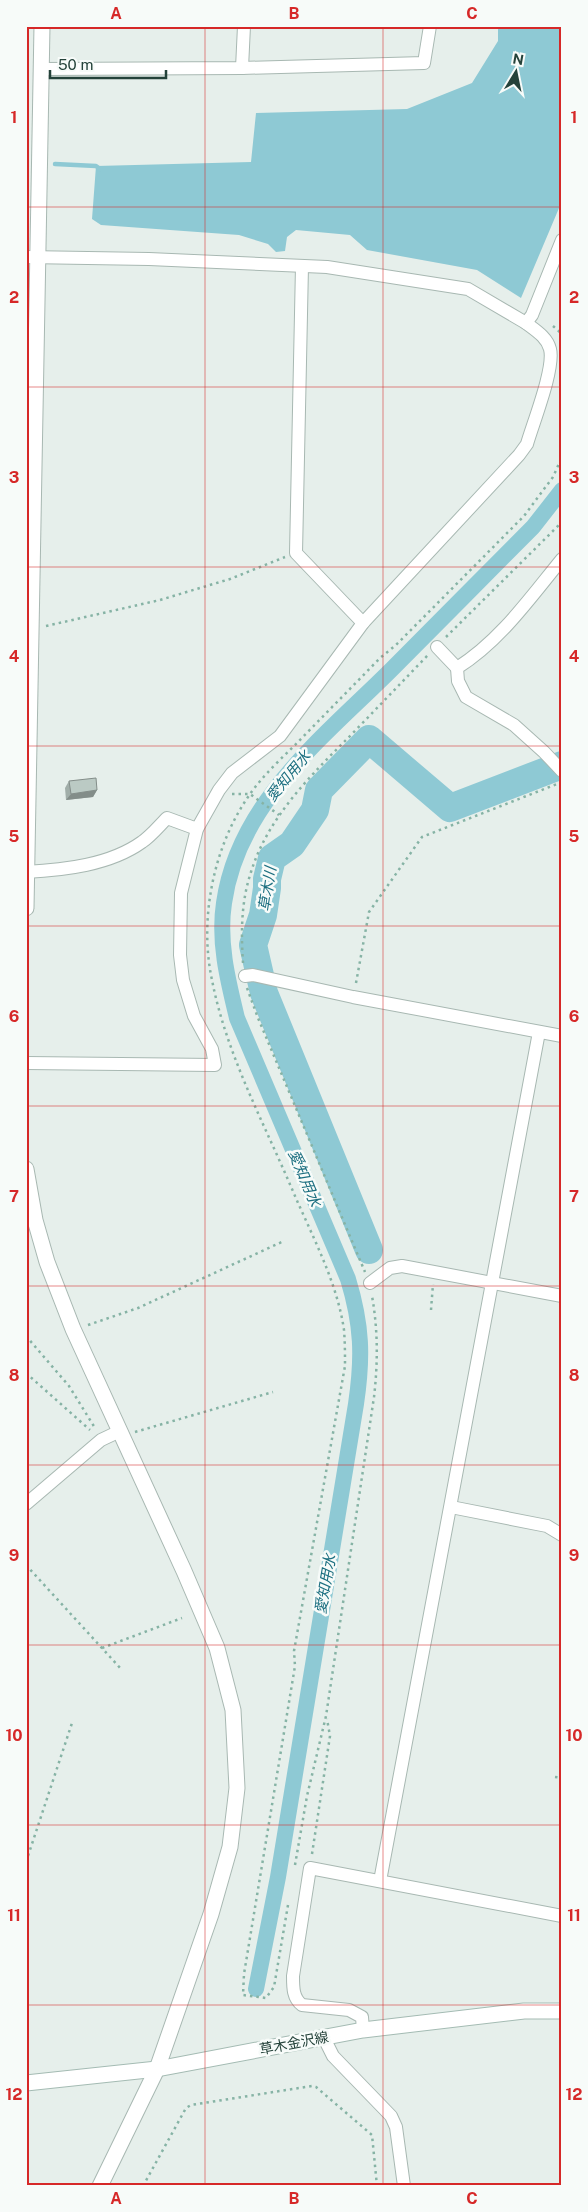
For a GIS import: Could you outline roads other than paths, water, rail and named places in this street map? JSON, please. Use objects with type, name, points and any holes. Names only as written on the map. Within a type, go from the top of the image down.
[{"type":"street","points":[[26,908],[32,627],[33,257],[42,26]]},
{"type":"street","points":[[242,68],[244,26]]},
{"type":"street","points":[[41,69],[242,68],[424,63],[430,26]]},
{"type":"street","points":[[526,323],[532,315],[562,240]]},
{"type":"street","points":[[26,1063],[215,1065],[212,1049],[194,1016],[183,980],[180,955],[181,893],[197,829],[232,773],[280,736],[363,623],[519,455],[527,444],[551,363],[550,348],[543,335],[468,289],[327,267],[33,257]]},
{"type":"street","points":[[302,266],[296,553],[363,623]]},
{"type":"street","points":[[457,668],[489,644],[521,610],[562,559]]},
{"type":"street","points":[[437,647],[457,668],[458,681],[466,697],[514,725],[562,771]]},
{"type":"street","points":[[27,872],[52,870],[96,862],[121,854],[142,842],[167,818],[197,829]]},
{"type":"street","points":[[245,976],[253,975],[353,997],[562,1036]]},
{"type":"street","points":[[380,1881],[451,1507],[490,1284],[539,1032]]},
{"type":"street","points":[[26,1169],[35,1220],[46,1262],[74,1329],[217,1648],[233,1710],[237,1788],[230,1848],[211,1914],[157,2069],[100,2186]]},
{"type":"street","points":[[370,1283],[390,1268],[402,1266],[562,1296]]},
{"type":"street","points":[[26,1504],[101,1440],[122,1434]]},
{"type":"street","points":[[451,1507],[547,1526],[562,1535]]},
{"type":"street","points":[[363,2030],[362,2017],[349,2010],[302,2005],[297,2001],[293,1992],[293,1976],[310,1868],[562,1916]]},
{"type":"street","name":"草木金沢線","points":[[26,2083],[157,2069],[363,2030],[524,2011],[562,2011]]},
{"type":"street","points":[[324,2038],[333,2056],[391,2116],[396,2127],[404,2186]]},
{"type":"water","points":[[498,26],[562,26],[562,201],[521,298],[477,270],[367,250],[350,235],[296,230],[287,237],[285,251],[276,252],[268,244],[239,235],[101,225],[92,219],[96,166],[251,162],[256,113],[407,109],[472,83],[498,41]]},
{"type":"waterway","points":[[55,164],[96,166],[100,169]]},
{"type":"waterway","name":"愛知用水","points":[[256,1989],[278,1877],[356,1404],[360,1371],[360,1341],[359,1326],[348,1279],[237,1018],[227,976],[223,947],[222,918],[224,903],[232,867],[247,833],[266,802],[288,773],[533,527],[562,490]]},
{"type":"waterway","name":"草木川","points":[[369,1250],[264,993],[253,945],[263,915],[267,879],[272,858],[292,844],[315,810],[319,790],[369,739],[450,808],[562,765]]}]
